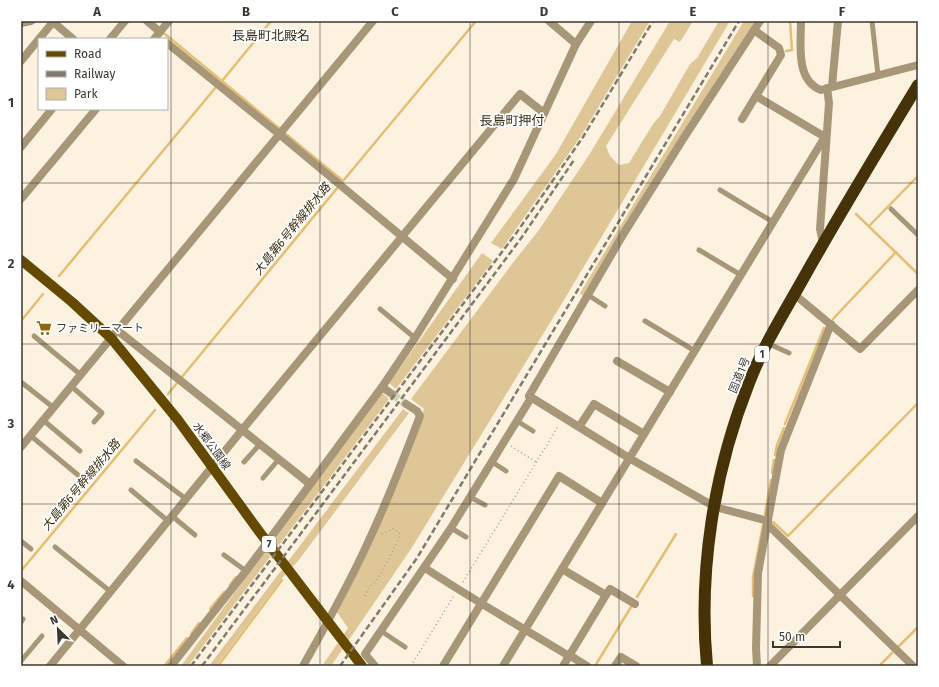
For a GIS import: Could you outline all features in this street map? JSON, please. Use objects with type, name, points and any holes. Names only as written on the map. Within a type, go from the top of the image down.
[{"type":"highway","name":"国道1号","points":[[707,666],[705,599],[710,534],[720,477],[735,422],[749,382],[767,343],[823,243],[918,85]]},
{"type":"main road","name":"水郷公園線","points":[[21,260],[114,334],[266,540],[362,666]]},
{"type":"street","points":[[21,23],[31,21]]},
{"type":"street","points":[[111,38],[125,21]]},
{"type":"street","points":[[147,21],[158,36],[169,21]]},
{"type":"street","points":[[21,447],[373,21]]},
{"type":"street","points":[[549,21],[576,44]]},
{"type":"street","points":[[171,666],[246,572],[382,387],[415,338],[514,179],[576,44],[591,21]]},
{"type":"street","points":[[760,21],[624,233],[528,396],[629,458],[715,507],[768,522],[913,666]]},
{"type":"street","points":[[801,21],[802,68],[808,82],[821,90],[918,65]]},
{"type":"street","points":[[823,243],[820,229],[826,136],[838,21]]},
{"type":"street","points":[[40,38],[52,22],[73,38]]},
{"type":"street","points":[[742,119],[781,55],[779,48],[754,30]]},
{"type":"street","points":[[21,61],[38,40]]},
{"type":"street","points":[[168,44],[281,132],[341,185],[453,278]]},
{"type":"street","points":[[50,666],[242,430],[520,94],[544,113]]},
{"type":"street","points":[[756,96],[826,136]]},
{"type":"street","points":[[21,147],[51,110]]},
{"type":"street","points":[[21,199],[95,110]]},
{"type":"street","points":[[503,666],[826,136]]},
{"type":"street","points":[[794,294],[860,349],[918,290]]},
{"type":"street","points":[[757,666],[758,573],[781,450],[831,324]]},
{"type":"street","points":[[114,334],[179,380],[310,484]]},
{"type":"street","points":[[618,360],[670,392]]},
{"type":"street","points":[[382,387],[392,394]]},
{"type":"street","points":[[355,666],[366,654],[425,568],[531,398]]},
{"type":"street","points":[[303,666],[336,606],[369,540],[403,461],[420,416],[417,411],[406,404]]},
{"type":"street","points":[[579,428],[594,404],[644,434]]},
{"type":"street","points":[[443,666],[559,476],[602,503]]},
{"type":"street","points":[[770,666],[918,516]]},
{"type":"street","points":[[425,568],[458,590],[481,602],[586,666]]},
{"type":"street","points":[[562,569],[606,594]]},
{"type":"street","points":[[21,581],[123,666]]},
{"type":"street","points":[[563,666],[610,589],[635,604]]},
{"type":"street","points":[[366,654],[375,666]]},
{"type":"street","points":[[615,666],[621,656],[636,666]]},
{"type":"lane","points":[[872,21],[878,75]]},
{"type":"lane","points":[[720,190],[773,222]]},
{"type":"lane","points":[[891,209],[918,235]]},
{"type":"lane","points":[[699,250],[741,275]]},
{"type":"lane","points":[[588,296],[605,306]]},
{"type":"lane","points":[[380,309],[415,338]]},
{"type":"lane","points":[[645,321],[695,350]]},
{"type":"lane","points":[[34,336],[81,375]]},
{"type":"lane","points":[[767,343],[788,353]]},
{"type":"lane","points":[[21,382],[54,408]]},
{"type":"lane","points":[[71,386],[102,412],[94,422]]},
{"type":"lane","points":[[43,420],[80,451]]},
{"type":"lane","points":[[516,421],[533,432]]},
{"type":"lane","points":[[31,436],[78,475]]},
{"type":"lane","points":[[244,462],[260,444]]},
{"type":"lane","points":[[263,478],[279,459]]},
{"type":"lane","points":[[136,461],[186,499]]},
{"type":"lane","points":[[492,462],[506,471]]},
{"type":"lane","points":[[131,490],[170,519],[195,535]]},
{"type":"lane","points":[[470,497],[485,505]]},
{"type":"lane","points":[[451,528],[466,537]]},
{"type":"lane","points":[[21,541],[31,549]]},
{"type":"lane","points":[[56,547],[110,592]]},
{"type":"lane","points":[[224,555],[246,572]]},
{"type":"lane","points":[[381,631],[405,647]]},
{"type":"lane","points":[[21,661],[42,636]]},
{"type":"path","points":[[411,666],[563,418]]},
{"type":"path","points":[[504,442],[536,462]]},
{"type":"path","points":[[365,596],[387,564],[400,532],[393,530],[369,540]]},
{"type":"green space","points":[[632,21],[650,21],[581,136],[502,249],[491,243],[556,154]]},
{"type":"green space","points":[[670,21],[693,21],[680,42],[674,39],[606,146],[610,156],[619,165],[629,163],[653,124],[660,116],[690,64],[697,58],[719,21],[730,21],[564,300],[411,549],[331,666],[322,666],[348,628],[337,612],[386,508],[424,409],[411,399],[539,230],[589,155]]},
{"type":"green space","points":[[744,21],[755,21],[655,176],[583,296],[580,293]]},
{"type":"green space","points":[[482,253],[493,261],[396,389],[389,383]]},
{"type":"green space","points":[[381,392],[389,399],[188,666],[181,666]]},
{"type":"green space","points":[[403,409],[409,413],[298,561],[282,578],[216,666],[209,666]]},
{"type":"waterway","points":[[222,81],[271,21]]},
{"type":"waterway","points":[[343,181],[476,21]]},
{"type":"waterway","points":[[786,51],[792,50],[790,21]]},
{"type":"waterway","name":"大島第6号幹線排水路","points":[[165,34],[343,181],[168,394]]},
{"type":"waterway","points":[[59,276],[216,87]]},
{"type":"waterway","points":[[869,226],[918,176]]},
{"type":"waterway","points":[[856,214],[918,274]]},
{"type":"waterway","points":[[833,319],[896,252]]},
{"type":"waterway","points":[[21,321],[43,294]]},
{"type":"waterway","points":[[785,424],[824,328]]},
{"type":"waterway","points":[[773,522],[788,536],[918,403]]},
{"type":"waterway","name":"大島第6号幹線排水路","points":[[21,571],[155,410]]},
{"type":"waterway","points":[[775,455],[777,445],[784,428]]},
{"type":"waterway","points":[[772,473],[774,460]]},
{"type":"waterway","points":[[765,514],[771,480]]},
{"type":"waterway","points":[[753,596],[753,577],[763,525]]},
{"type":"waterway","points":[[637,597],[676,534]]},
{"type":"waterway","points":[[230,585],[236,577]]},
{"type":"waterway","points":[[218,666],[282,580]]},
{"type":"waterway","points":[[210,609],[224,592]]},
{"type":"waterway","points":[[595,666],[631,607]]},
{"type":"waterway","points":[[191,634],[199,623]]},
{"type":"waterway","points":[[898,647],[918,627]]},
{"type":"waterway","points":[[165,665],[187,638]]},
{"type":"waterway","points":[[879,666],[892,653]]},
{"type":"tunnel","points":[[392,394],[406,404]]},
{"type":"railway","points":[[191,666],[517,232],[583,137],[653,21]]},
{"type":"railway","points":[[340,666],[417,558],[739,21]]},
{"type":"railway","points":[[202,666],[522,237],[574,160]]},
{"type":"place","name":"ファミリーマート","points":[[44,328]]},
{"type":"district","name":"長島町北殿名","points":[[271,35]]},
{"type":"district","name":"長島町押付","points":[[512,120]]}]
